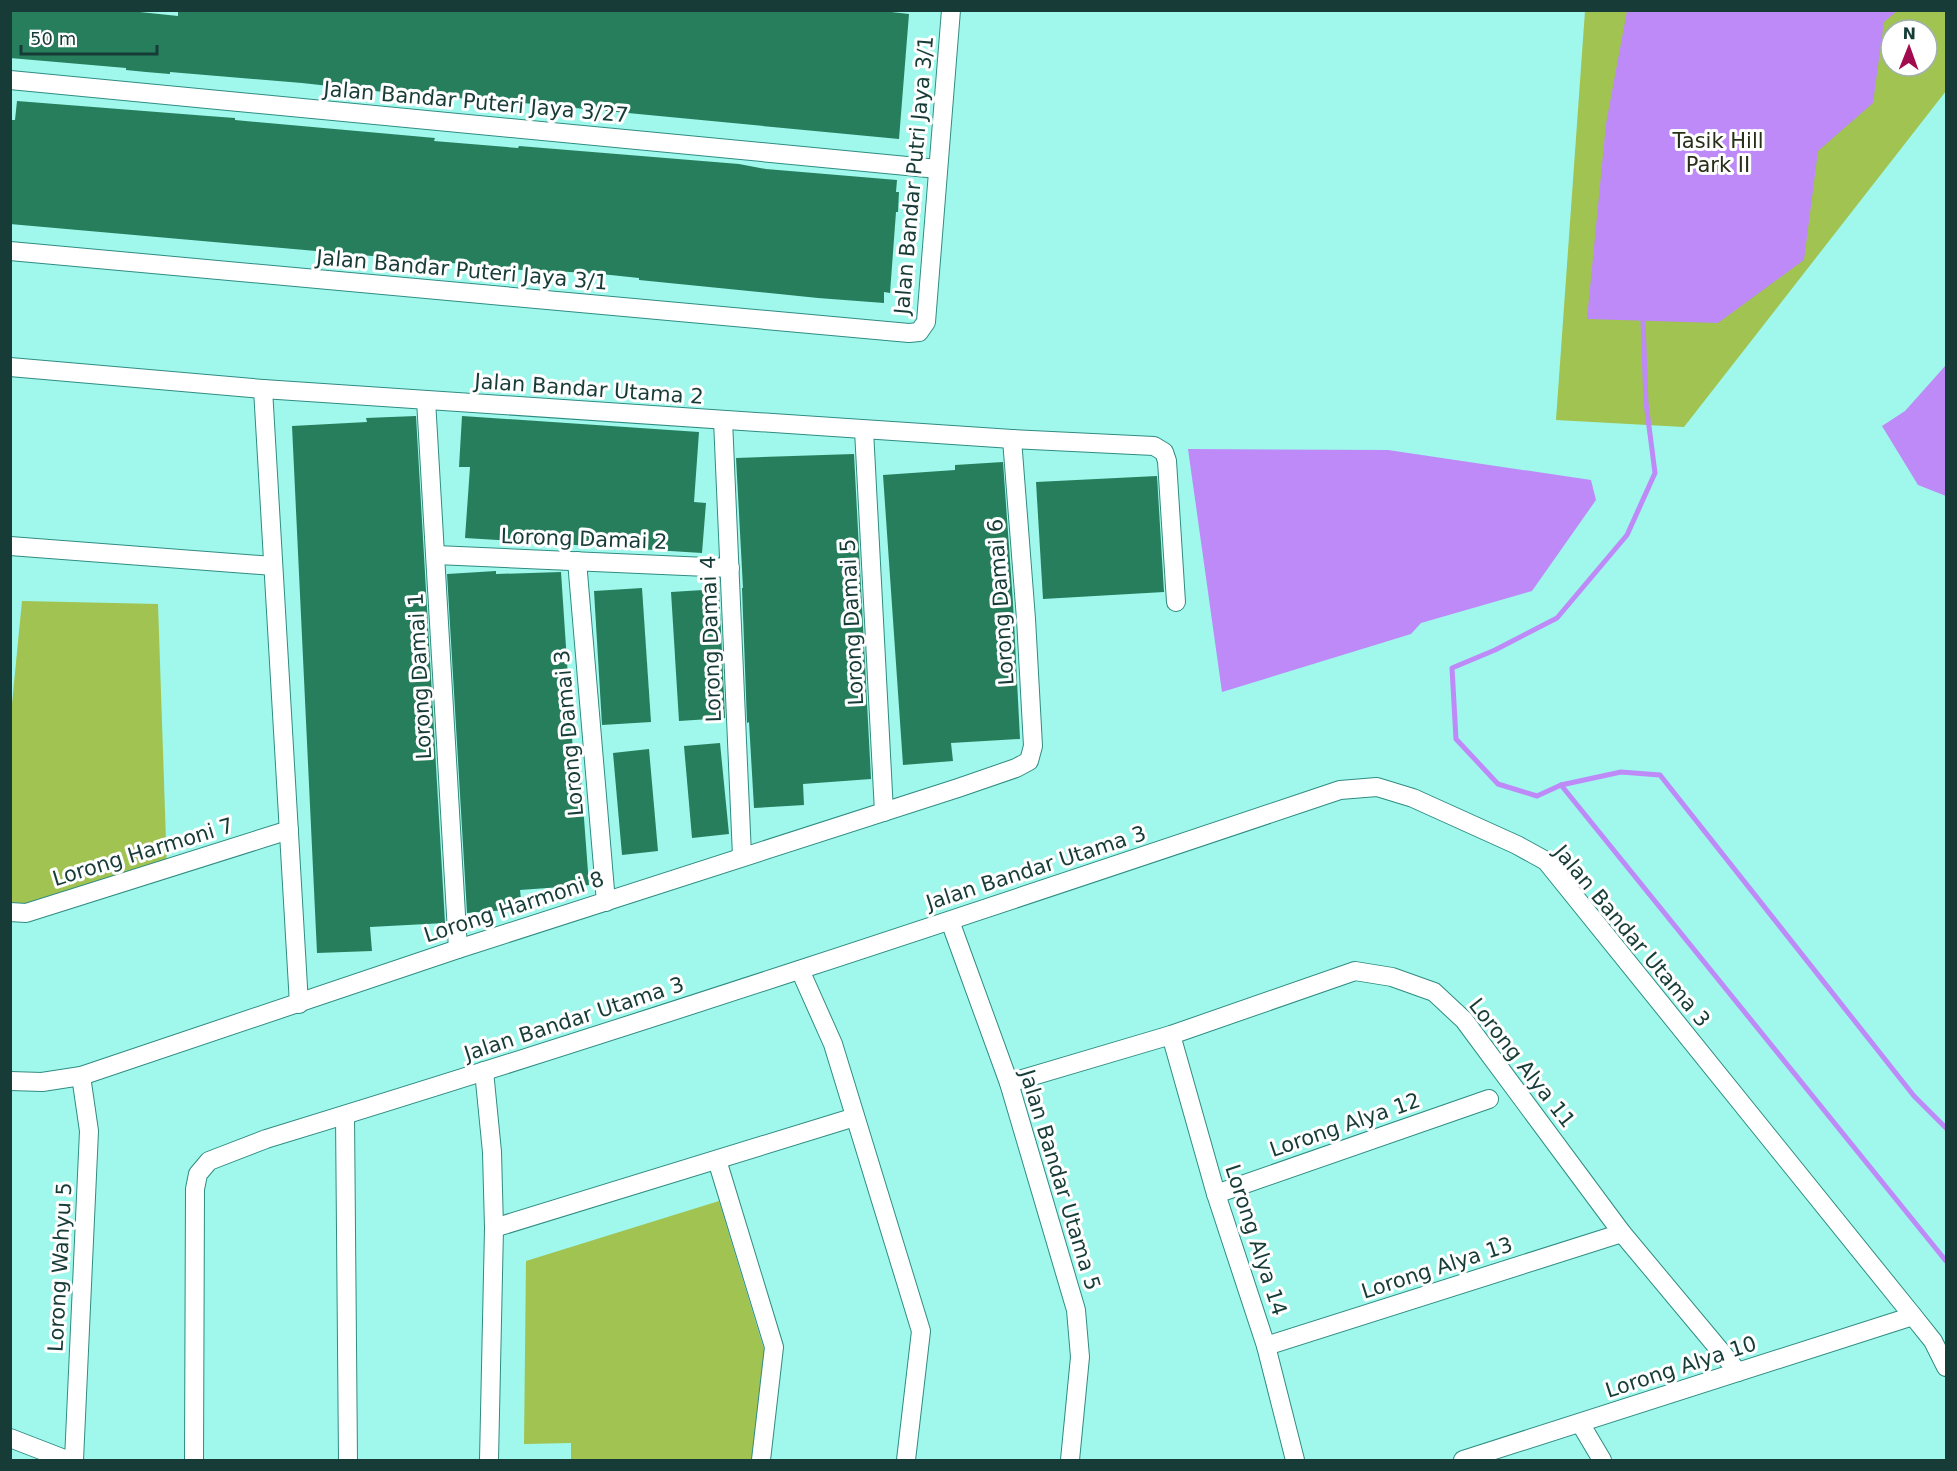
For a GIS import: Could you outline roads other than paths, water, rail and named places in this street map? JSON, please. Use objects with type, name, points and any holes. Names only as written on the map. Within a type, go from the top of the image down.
[{"type":"street","name":"Jalan Bandar Putri Jaya 3/1","points":[[909,333],[919,332],[926,322],[951,10]]},
{"type":"street","name":"Jalan Bandar Puteri Jaya 3/27","points":[[10,80],[938,169]]},
{"type":"street","name":"Jalan Bandar Puteri Jaya 3/1","points":[[10,251],[909,333]]},
{"type":"street","name":"Jalan Bandar Utama 2","points":[[10,368],[263,389],[864,430],[1012,440],[1154,446],[1164,452],[1167,461],[1176,602]]},
{"type":"street","points":[[263,389],[299,1004]]},
{"type":"street","name":"Lorong Damai 1","points":[[426,400],[458,949]]},
{"type":"street","name":"Lorong Damai 4","points":[[723,420],[742,856]]},
{"type":"street","name":"Lorong Damai 5","points":[[864,430],[884,812]]},
{"type":"street","name":"Lorong Damai 6","points":[[1012,440],[1033,746],[1029,761]]},
{"type":"street","points":[[10,546],[273,567]]},
{"type":"street","name":"Lorong Damai 2","points":[[436,555],[730,568]]},
{"type":"street","name":"Lorong Damai 3","points":[[577,561],[606,902]]},
{"type":"street","name":"Lorong Harmoni 8","points":[[10,1081],[42,1082],[81,1076],[458,949],[884,812],[1016,768],[1029,761]]},
{"type":"street","name":"Jalan Bandar Utama 3","points":[[194,1461],[195,1189],[198,1174],[209,1161],[266,1139],[800,970],[1340,790],[1377,787],[1413,798],[1517,845],[1546,861],[1933,1341],[1947,1367]]},
{"type":"street","name":"Lorong Harmoni 7","points":[[10,912],[26,913],[289,830]]},
{"type":"street","name":"Jalan Bandar Utama 5","points":[[950,921],[1009,1083],[1076,1310],[1080,1357],[1070,1461]]},
{"type":"street","points":[[800,970],[832,1044],[921,1331],[906,1461]]},
{"type":"street","name":"Lorong Alya 11","points":[[1009,1083],[1171,1035],[1354,971],[1392,977],[1434,992],[1464,1020],[1622,1233],[1738,1372]]},
{"type":"street","name":"Lorong Alya 14","points":[[1171,1035],[1216,1194],[1266,1346],[1295,1461]]},
{"type":"street","points":[[484,1071],[492,1152],[494,1228],[489,1461]]},
{"type":"street","name":"Lorong Wahyu 5","points":[[74,1461],[88,1131],[81,1076]]},
{"type":"street","name":"Lorong Alya 12","points":[[1216,1194],[1489,1099]]},
{"type":"street","points":[[345,1115],[348,1461]]},
{"type":"street","points":[[494,1228],[855,1117]]},
{"type":"street","points":[[717,1160],[774,1347],[761,1461]]},
{"type":"street","name":"Lorong Alya 13","points":[[1266,1346],[1622,1233]]},
{"type":"street","name":"Lorong Alya 10","points":[[1463,1461],[1913,1316]]},
{"type":"street","points":[[1580,1423],[1602,1461]]},
{"type":"street","points":[[10,1438],[68,1461]]},
{"type":"waterway","points":[[1645,315],[1643,321],[1646,403],[1655,473],[1627,535],[1557,618],[1495,650],[1452,668],[1456,739],[1498,784],[1537,796],[1561,785],[1621,772],[1660,775],[1914,1096],[1946,1128]]},
{"type":"waterway","points":[[1561,785],[1946,1261]]},
{"type":"park label","name":"Tasik Hill Park II","points":[[1718,153]]}]
